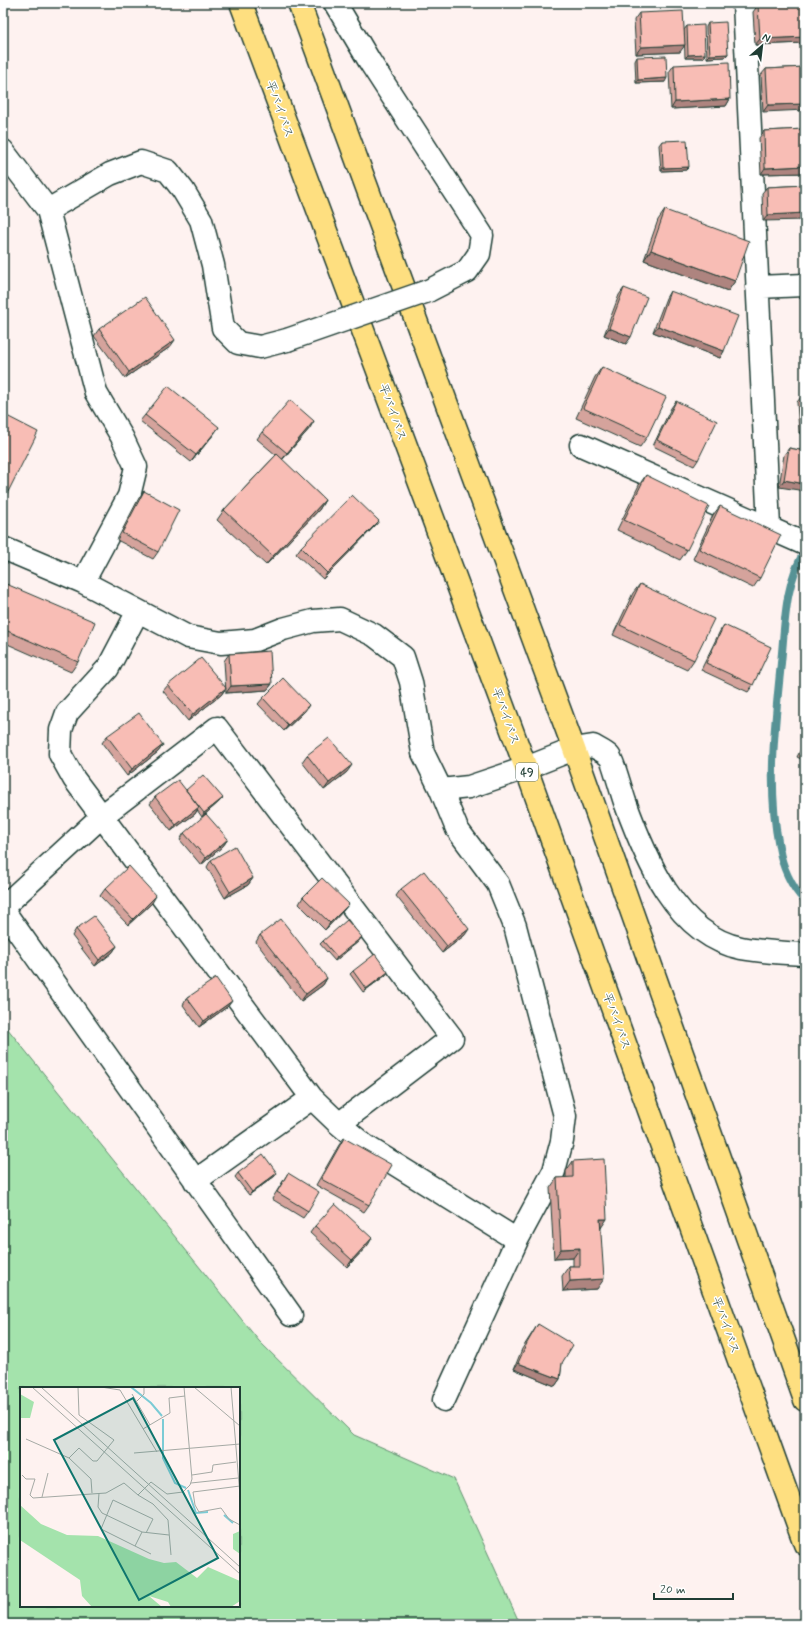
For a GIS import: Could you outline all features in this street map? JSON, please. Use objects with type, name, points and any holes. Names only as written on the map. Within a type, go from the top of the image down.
[{"type":"highway","name":"平バイパス","points":[[241,3],[526,768],[805,1544]]},
{"type":"highway","points":[[299,3],[574,750],[805,1400]]},
{"type":"street","points":[[48,210],[110,174],[141,162],[168,171],[184,190],[201,220],[213,265],[223,328],[238,343],[260,346],[287,340],[428,291],[467,271],[479,254],[482,235],[370,62],[335,3]]},
{"type":"street","points":[[744,3],[769,527]]},
{"type":"street","points":[[3,151],[48,210],[96,393],[122,437],[136,467],[129,496],[83,582]]},
{"type":"street","points":[[757,287],[805,285]]},
{"type":"street","points":[[582,445],[805,544]]},
{"type":"street","points":[[3,548],[83,582],[188,637],[221,643],[255,640],[283,629],[313,621],[340,619],[374,635],[402,657],[412,682],[423,753],[441,790],[457,830],[498,884],[516,926],[565,1116],[562,1141],[554,1171],[517,1240],[444,1400]]},
{"type":"street","points":[[138,611],[108,668],[67,713],[61,730],[60,754],[74,779],[312,1098],[364,1146],[517,1240]]},
{"type":"street","points":[[291,1315],[3,909],[102,816],[217,728],[452,1038],[339,1124]]},
{"type":"street","points":[[441,790],[469,787],[574,750],[593,746],[610,756],[624,801],[645,854],[675,905],[696,925],[712,936],[740,948],[805,954]]},
{"type":"street","points":[[195,1181],[312,1098]]},
{"type":"green space","points":[[3,1023],[259,1341],[354,1435],[454,1479],[520,1624],[3,1624]]},
{"type":"building","points":[[805,3],[805,37],[760,39],[758,5]]},
{"type":"building","points":[[683,11],[685,45],[641,47],[639,13]]},
{"type":"building","points":[[726,22],[728,54],[710,55],[708,23]]},
{"type":"building","points":[[704,25],[705,54],[688,55],[687,26]]},
{"type":"building","points":[[666,56],[667,78],[638,80],[637,57]]},
{"type":"building","points":[[729,62],[730,99],[675,102],[674,65]]},
{"type":"building","points":[[805,67],[805,104],[768,105],[766,69]]},
{"type":"building","points":[[805,129],[805,166],[765,168],[764,131]]},
{"type":"building","points":[[687,140],[689,167],[663,168],[662,141]]},
{"type":"building","points":[[805,185],[805,213],[768,215],[767,187]]},
{"type":"building","points":[[665,210],[749,241],[735,281],[651,250]]},
{"type":"building","points":[[624,288],[647,297],[631,337],[609,328]]},
{"type":"building","points":[[670,291],[738,316],[724,351],[658,326]]},
{"type":"building","points":[[145,297],[175,340],[129,372],[99,329]]},
{"type":"building","points":[[602,367],[666,397],[647,437],[583,408]]},
{"type":"building","points":[[168,386],[219,427],[196,455],[145,415]]},
{"type":"building","points":[[805,395],[805,427],[804,427],[802,396]]},
{"type":"building","points":[[290,400],[314,421],[287,453],[262,432]]},
{"type":"building","points":[[676,401],[717,421],[698,460],[657,440]]},
{"type":"building","points":[[3,414],[38,432],[3,502]]},
{"type":"building","points":[[789,448],[805,451],[805,484],[784,480]]},
{"type":"building","points":[[277,454],[325,500],[273,556],[224,510]]},
{"type":"building","points":[[646,475],[709,506],[687,550],[624,520]]},
{"type":"building","points":[[144,491],[179,510],[158,552],[122,533]]},
{"type":"building","points":[[352,495],[379,521],[327,573],[301,547]]},
{"type":"building","points":[[720,506],[781,535],[760,578],[699,549]]},
{"type":"building","points":[[4,583],[95,622],[78,662],[3,629]]},
{"type":"building","points":[[640,584],[714,619],[694,660],[620,625]]},
{"type":"building","points":[[724,625],[771,647],[753,685],[706,663]]},
{"type":"building","points":[[270,651],[272,684],[231,686],[229,654]]},
{"type":"building","points":[[201,658],[226,688],[193,714],[168,685]]},
{"type":"building","points":[[283,678],[309,705],[288,725],[263,698]]},
{"type":"building","points":[[139,713],[163,745],[132,769],[107,736]]},
{"type":"building","points":[[329,738],[352,765],[329,783],[307,755]]},
{"type":"building","points":[[203,775],[223,798],[204,813],[186,790]]},
{"type":"building","points":[[178,780],[199,807],[176,825],[155,797]]},
{"type":"building","points":[[206,814],[228,839],[206,858],[184,833]]},
{"type":"building","points":[[235,846],[253,878],[230,892],[211,860]]},
{"type":"building","points":[[129,866],[156,896],[133,919],[105,889]]},
{"type":"building","points":[[424,871],[469,929],[447,946],[401,889]]},
{"type":"building","points":[[322,878],[349,904],[330,923],[303,897]]},
{"type":"building","points":[[94,916],[117,946],[99,960],[76,929]]},
{"type":"building","points":[[281,919],[327,978],[306,994],[260,935]]},
{"type":"building","points":[[347,920],[362,937],[337,957],[323,941]]},
{"type":"building","points":[[375,954],[388,972],[366,989],[353,971]]},
{"type":"building","points":[[216,978],[232,1001],[204,1021],[187,998]]},
{"type":"building","points":[[344,1138],[392,1165],[369,1205],[321,1179]]},
{"type":"building","points":[[263,1154],[277,1173],[252,1192],[238,1173]]},
{"type":"building","points":[[604,1159],[607,1219],[600,1219],[604,1279],[570,1281],[569,1266],[580,1266],[580,1248],[561,1249],[557,1178],[573,1177],[573,1161]]},
{"type":"building","points":[[288,1173],[319,1192],[308,1211],[277,1192]]},
{"type":"building","points":[[335,1204],[372,1238],[352,1260],[315,1226]]},
{"type":"building","points":[[538,1324],[573,1345],[562,1363],[560,1379],[518,1363]]},
{"type":"waterway","points":[[805,551],[798,564],[789,591],[773,755],[773,801],[780,854],[791,883],[805,901]]}]
